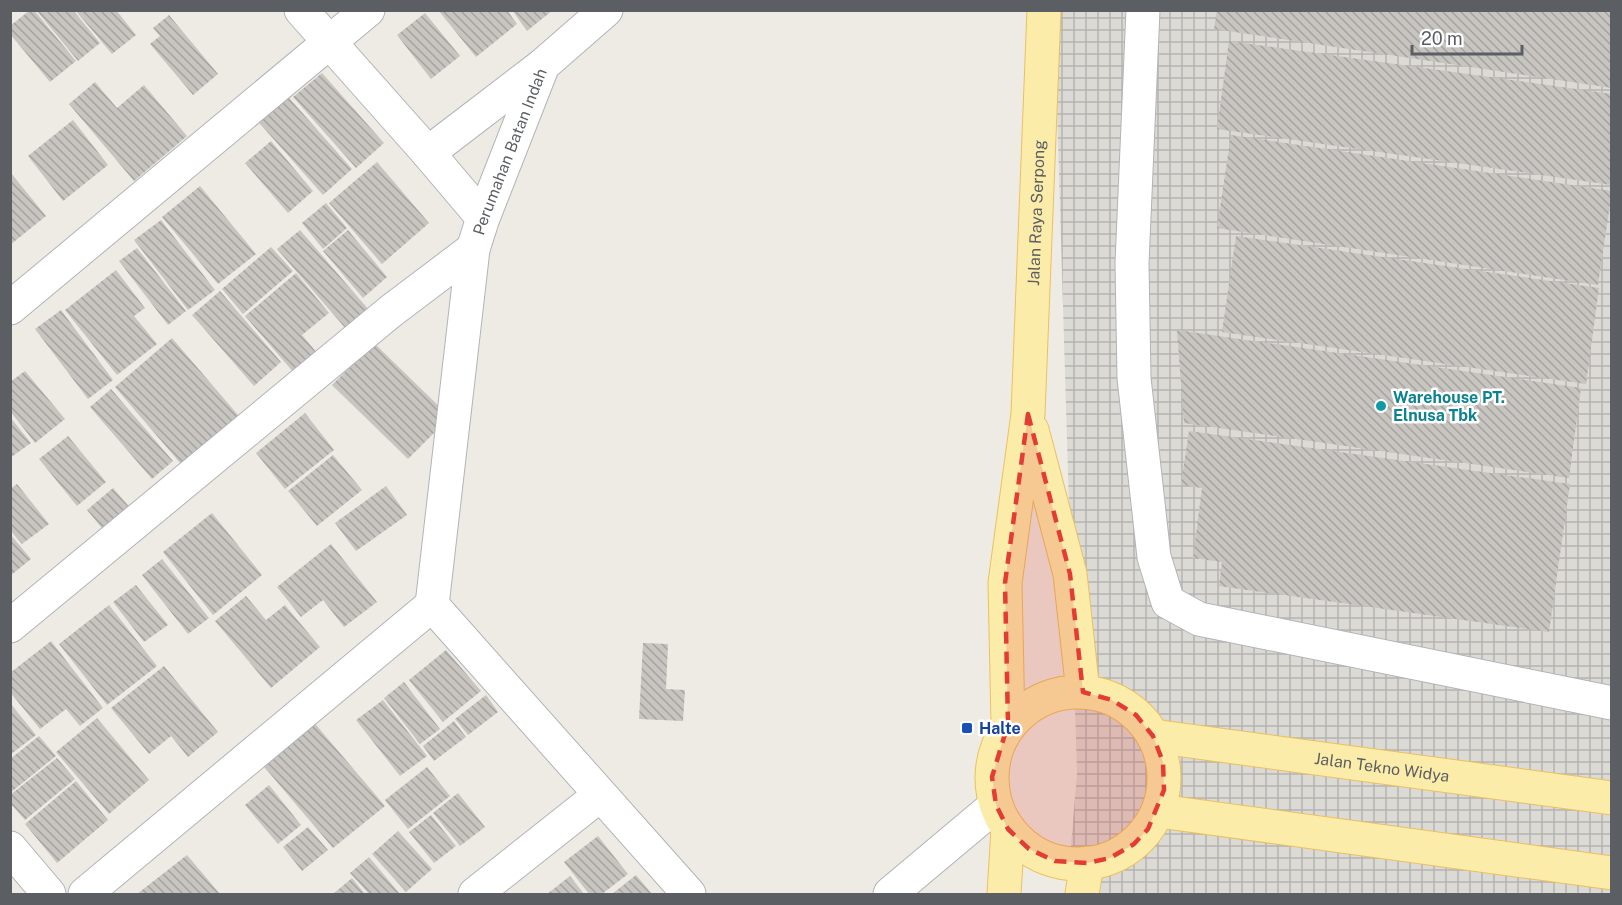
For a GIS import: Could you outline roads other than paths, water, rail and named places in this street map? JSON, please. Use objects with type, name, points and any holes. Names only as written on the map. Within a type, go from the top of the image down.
[{"type":"main road","name":"Jalan Raya Serpong","points":[[1008,724],[1005,583],[1028,414],[1044,10]]},
{"type":"main road","name":"Jalan Raya Serpong","points":[[1028,414],[1070,574],[1083,692]]},
{"type":"main road","points":[[1002,817],[1029,849],[1055,861],[1087,863],[1110,858],[1134,844],[1148,829],[1159,811],[1164,790],[1163,762],[1153,736],[1136,715],[1112,700],[1083,692],[1052,697],[1031,706],[1008,724],[997,749],[992,777],[1002,817],[1004,894]]},
{"type":"main road","name":"Jalan Tekno Widya","points":[[1153,736],[1611,798]]},
{"type":"main road","points":[[1159,811],[1611,873]]},
{"type":"main road","points":[[1082,894],[1087,863]]},
{"type":"street","points":[[301,10],[483,218]]},
{"type":"street","points":[[10,308],[368,10]]},
{"type":"street","name":"Perumahan Batan Indah","points":[[432,605],[473,249],[543,65],[606,10]]},
{"type":"street","points":[[1143,10],[1132,263],[1134,378],[1154,557],[1168,602],[1199,619],[1611,703]]},
{"type":"street","points":[[428,153],[543,65]]},
{"type":"street","points":[[10,626],[391,311],[473,249]]},
{"type":"street","points":[[85,894],[432,605],[689,894]]},
{"type":"street","points":[[475,894],[600,795]]},
{"type":"street","points":[[890,894],[1002,817]]},
{"type":"street","points":[[10,848],[39,891]]},
{"type":"place","name":"Warehouse PT. Elnusa Tbk","points":[[1381,406]]},
{"type":"place","name":"Halte","points":[[967,728]]}]
